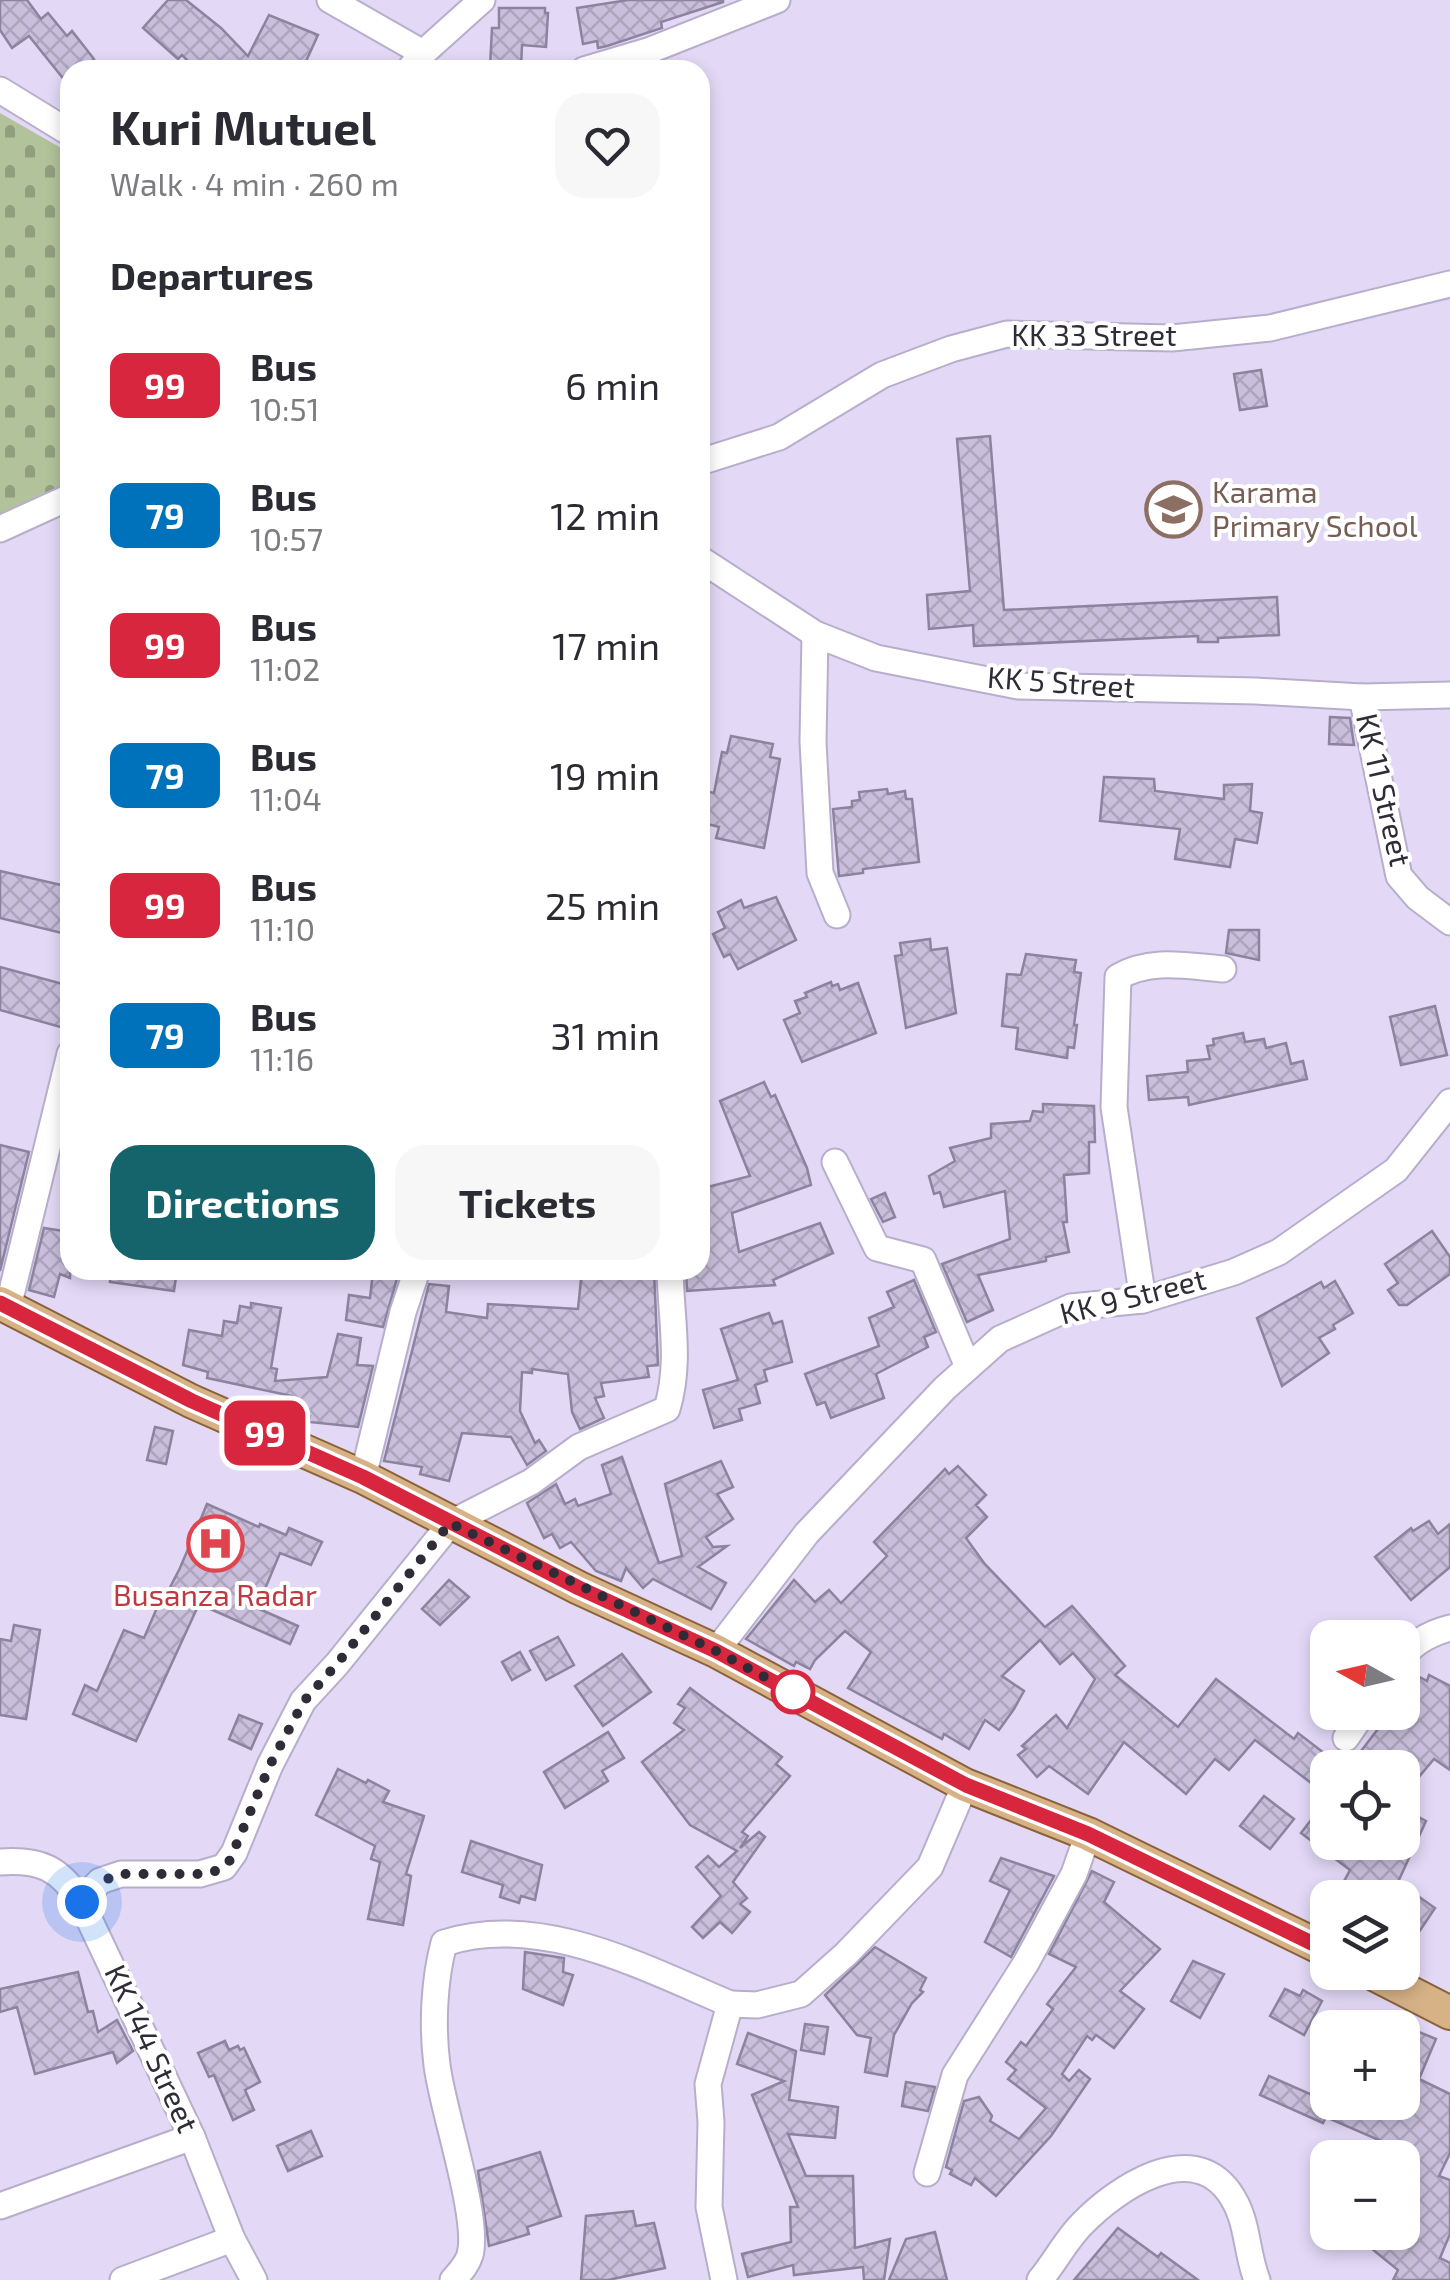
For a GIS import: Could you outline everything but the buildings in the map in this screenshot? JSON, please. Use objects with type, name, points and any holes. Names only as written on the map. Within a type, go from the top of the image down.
[{"type":"main road","points":[[4,1305],[192,1401],[363,1477],[716,1651],[966,1785],[1088,1834],[1310,1942]]},
{"type":"main road","points":[[1405,1990],[1450,2013]]},
{"type":"street","points":[[330,0],[415,60]]},
{"type":"street","points":[[417,60],[482,0]]},
{"type":"street","points":[[618,60],[777,0]]},
{"type":"street","points":[[0,90],[60,127]]},
{"type":"street","name":"KK 33 Street","points":[[710,459],[779,437],[882,375],[1007,334],[1172,338],[1270,328],[1450,284]]},
{"type":"street","points":[[0,529],[60,502]]},
{"type":"street","name":"KK 5 Street","points":[[710,566],[815,634],[876,658],[1018,686],[1256,690],[1362,697],[1450,695]]},
{"type":"street","points":[[815,634],[814,742],[820,873],[838,915]]},
{"type":"street","name":"KK 11 Street","points":[[1362,697],[1399,876],[1418,898],[1450,922]]},
{"type":"street","points":[[1143,1300],[1114,1108],[1118,977],[1132,969],[1157,964],[1222,969]]},
{"type":"street","points":[[4,1305],[60,1092]]},
{"type":"street","name":"KK 9 Street","points":[[716,1651],[807,1533],[1000,1339],[1072,1307],[1143,1300],[1234,1272],[1279,1252],[1396,1170],[1450,1102]]},
{"type":"street","points":[[834,1162],[876,1248],[923,1260],[968,1367]]},
{"type":"street","points":[[363,1477],[402,1312],[413,1280]]},
{"type":"street","points":[[0,1862],[28,1860],[52,1870],[69,1882],[82,1902],[109,1876],[212,1873],[229,1862],[270,1765],[304,1701],[450,1523],[531,1482],[580,1447],[667,1409],[675,1382],[677,1345],[671,1280]]},
{"type":"street","points":[[1420,1641],[1450,1628]]},
{"type":"street","points":[[1346,1738],[1352,1730]]},
{"type":"street","points":[[453,2280],[471,2252],[470,2220],[436,2064],[437,1968],[444,1942],[466,1936],[544,1936],[629,1962],[730,2004],[757,2005],[801,1994],[846,1954],[930,1867],[966,1785]]},
{"type":"street","points":[[927,2174],[955,2075],[1026,1964],[1074,1874],[1088,1834]]},
{"type":"street","name":"KK 144 Street","points":[[82,1902],[192,2137],[232,2239],[254,2280]]},
{"type":"street","points":[[724,2280],[709,2207],[708,2084],[730,2004]]},
{"type":"street","points":[[0,2206],[192,2137]]},
{"type":"street","points":[[1040,2280],[1079,2226],[1109,2199],[1148,2176],[1172,2169],[1198,2170],[1218,2178],[1231,2194],[1246,2223],[1247,2253],[1257,2280]]},
{"type":"street","points":[[124,2280],[232,2239]]},
{"type":"green space","points":[[0,113],[60,147],[60,489],[0,519]]},
{"type":"bus line","name":"99","points":[[0,1303],[192,1401],[363,1477],[579,1588],[716,1651],[966,1785],[1088,1834],[1310,1942]]},
{"type":"place","name":"Karama Primary School","points":[[1173,510]]},
{"type":"place","name":"Busanza Radar","points":[[215,1543]]},
{"type":"route","points":[[82,1902],[109,1876],[212,1873],[229,1862],[270,1765],[304,1701],[450,1523],[793,1692]]}]
